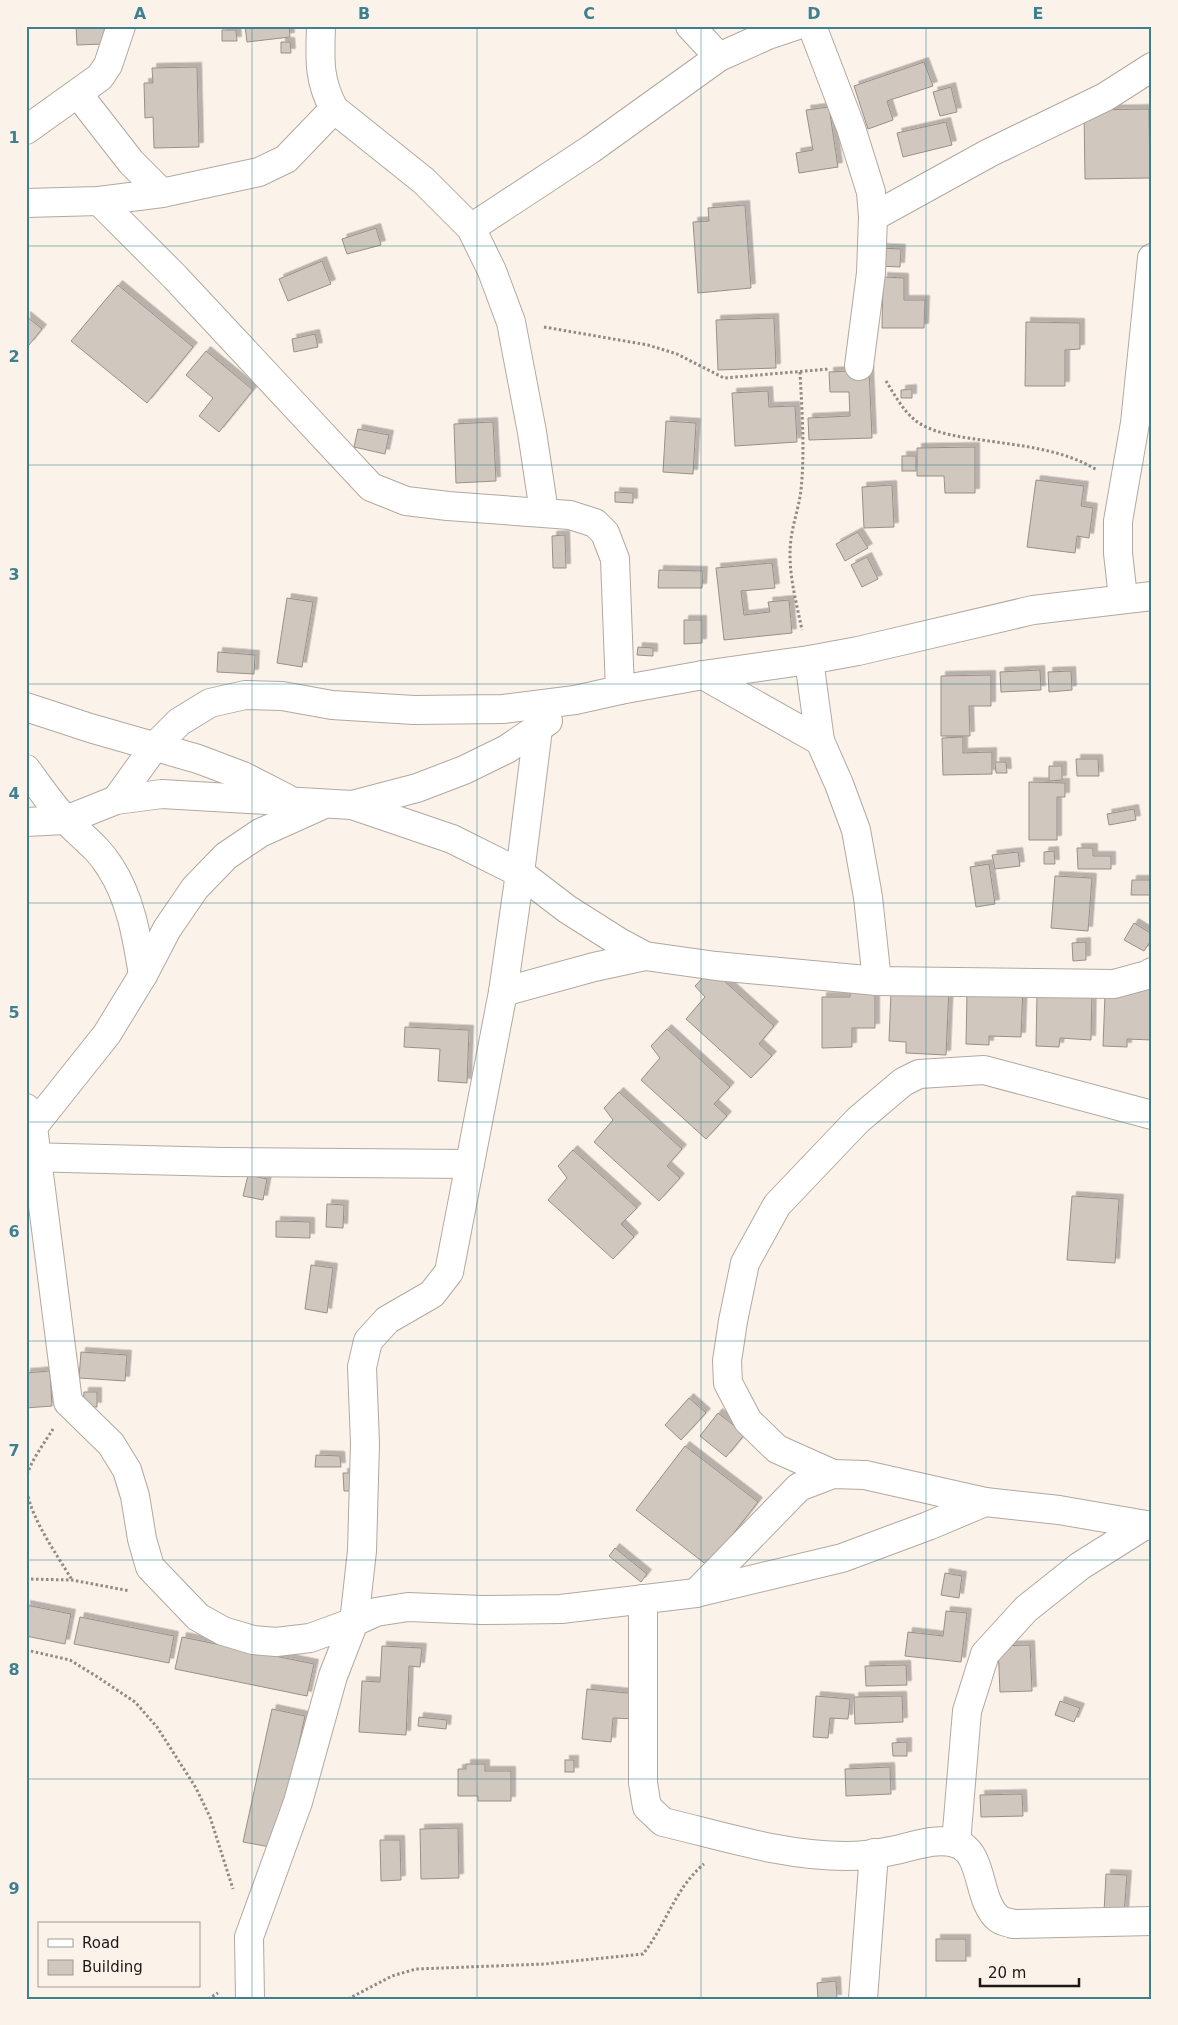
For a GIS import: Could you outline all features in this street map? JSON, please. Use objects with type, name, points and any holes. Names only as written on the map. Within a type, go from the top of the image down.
[{"type":"street","points":[[26,130],[100,77],[108,65],[122,26]]},
{"type":"street","points":[[321,26],[320,72],[326,94],[334,109],[424,181],[471,228],[492,270],[511,322],[532,432],[544,512]]},
{"type":"street","points":[[690,26],[719,57]]},
{"type":"street","points":[[471,228],[591,149],[719,57],[768,35],[795,26]]},
{"type":"street","points":[[812,26],[854,135],[871,192],[873,217],[871,273],[859,366]]},
{"type":"street","points":[[873,217],[989,152],[1105,97],[1152,67]]},
{"type":"street","points":[[78,94],[131,162],[162,193]]},
{"type":"street","points":[[26,204],[99,201],[162,193],[259,172],[286,159],[334,109]]},
{"type":"street","points":[[99,201],[175,277],[371,488],[406,501],[570,515],[594,523],[605,533],[616,559],[620,690]]},
{"type":"street","points":[[1124,598],[1118,553],[1118,521],[1135,423],[1152,258]]},
{"type":"street","points":[[116,800],[155,746],[179,722],[210,704],[245,695],[282,696],[332,705],[414,710],[503,709],[574,700],[703,675],[858,651],[1033,610],[1152,596]]},
{"type":"street","points":[[808,660],[820,741],[856,830],[868,897],[877,981]]},
{"type":"street","points":[[703,675],[820,741]]},
{"type":"street","points":[[574,700],[538,729],[507,748],[464,770],[417,788],[339,804],[260,833],[226,856],[195,888],[167,929],[144,975],[107,1034],[30,1118],[31,1157],[68,1402],[111,1444],[127,1470],[135,1496],[142,1539],[150,1566],[198,1616],[223,1631],[254,1640],[276,1642],[310,1638],[376,1612],[408,1607],[482,1610],[561,1609],[696,1592],[842,1558],[928,1526],[985,1502]]},
{"type":"street","points":[[26,707],[90,728],[198,759],[243,776],[297,803]]},
{"type":"street","points":[[250,1999],[249,1937],[298,1802],[333,1676],[354,1622],[362,1551],[365,1443],[362,1367],[368,1341],[388,1320],[432,1294],[449,1272],[503,992],[538,729]]},
{"type":"street","points":[[26,769],[66,820],[91,842],[111,867],[124,896],[136,932],[144,975]]},
{"type":"street","points":[[26,822],[66,820],[116,800],[162,794],[339,804],[452,839],[520,873],[567,909],[645,956]]},
{"type":"street","points":[[503,992],[594,967],[645,956],[716,966],[877,981],[1114,984],[1152,972]]},
{"type":"street","points":[[1148,1525],[1059,1510],[985,1502],[865,1475],[833,1474],[777,1449],[748,1421],[728,1383],[727,1361],[745,1263],[777,1205],[858,1120],[903,1082],[919,1074],[984,1070],[1152,1115]]},
{"type":"street","points":[[31,1157],[223,1162],[470,1164]]},
{"type":"street","points":[[696,1592],[799,1487],[833,1474]]},
{"type":"street","points":[[956,1843],[967,1711],[985,1654],[1026,1609],[1080,1566],[1148,1525]]},
{"type":"street","points":[[643,1600],[643,1783],[647,1807],[663,1822],[791,1853],[847,1856],[891,1852],[930,1842],[956,1843],[973,1856],[985,1896],[992,1912],[1000,1920],[1013,1924],[1152,1921]]},
{"type":"street","points":[[863,1999],[874,1853]]},
{"type":"path","points":[[511,322],[648,345],[677,354],[724,378],[859,366],[871,367],[880,373],[906,411],[926,427],[958,437],[1023,446],[1078,459],[1097,470],[1122,494]]},
{"type":"path","points":[[800,372],[804,443],[801,491],[791,540],[791,563],[794,594],[808,660]]},
{"type":"path","points":[[68,1402],[27,1476],[28,1494],[32,1510],[72,1580]]},
{"type":"path","points":[[26,1579],[72,1580],[138,1593]]},
{"type":"path","points":[[26,1650],[70,1660],[135,1702],[157,1727],[196,1788],[210,1817],[234,1892]]},
{"type":"path","points":[[348,1999],[392,1976],[416,1969],[546,1964],[643,1954],[650,1945],[681,1889],[694,1872],[737,1840]]},
{"type":"building","points":[[76,26],[104,26],[105,44],[77,45]]},
{"type":"building","points":[[245,26],[289,26],[290,37],[247,42]]},
{"type":"building","points":[[222,30],[236,30],[237,41],[222,41]]},
{"type":"building","points":[[281,42],[290,42],[291,53],[281,53]]},
{"type":"building","points":[[924,62],[933,86],[887,101],[893,120],[868,129],[854,86]]},
{"type":"building","points":[[197,67],[199,147],[154,148],[153,117],[145,118],[144,83],[153,83],[152,68]]},
{"type":"building","points":[[951,87],[957,112],[940,116],[933,92]]},
{"type":"building","points":[[829,107],[838,167],[799,173],[796,153],[813,150],[806,110]]},
{"type":"building","points":[[1149,109],[1150,178],[1085,179],[1084,110]]},
{"type":"building","points":[[946,122],[952,145],[903,157],[897,133]]},
{"type":"building","points":[[745,205],[751,288],[698,293],[693,222],[709,221],[708,208]]},
{"type":"building","points":[[376,228],[381,245],[347,254],[342,239]]},
{"type":"building","points":[[880,248],[901,249],[900,267],[880,266]]},
{"type":"building","points":[[322,261],[331,284],[288,301],[279,279]]},
{"type":"building","points":[[883,277],[904,278],[904,300],[925,300],[924,328],[882,328]]},
{"type":"building","points":[[118,285],[193,347],[147,403],[71,341]]},
{"type":"building","points":[[26,316],[42,329],[29,345],[26,342]]},
{"type":"building","points":[[774,318],[776,368],[718,370],[716,320]]},
{"type":"building","points":[[1026,322],[1080,323],[1080,349],[1065,350],[1065,386],[1025,386]]},
{"type":"building","points":[[315,334],[318,347],[294,352],[292,339]]},
{"type":"building","points":[[206,351],[253,390],[219,432],[199,416],[213,398],[186,375]]},
{"type":"building","points":[[869,370],[872,438],[809,440],[808,418],[850,416],[849,392],[830,392],[829,372]]},
{"type":"building","points":[[912,389],[912,398],[901,398],[901,390]]},
{"type":"building","points":[[768,391],[769,407],[795,406],[797,442],[735,446],[732,393]]},
{"type":"building","points":[[666,421],[696,423],[693,474],[663,472]]},
{"type":"building","points":[[493,422],[496,481],[456,483],[454,424]]},
{"type":"building","points":[[358,429],[389,435],[385,454],[354,447]]},
{"type":"building","points":[[975,447],[975,493],[945,493],[944,476],[917,476],[917,448]]},
{"type":"building","points":[[902,456],[916,456],[916,471],[902,471]]},
{"type":"building","points":[[1036,480],[1084,486],[1081,506],[1093,508],[1089,538],[1077,536],[1075,553],[1027,547]]},
{"type":"building","points":[[892,485],[894,527],[864,528],[862,487]]},
{"type":"building","points":[[615,492],[633,493],[633,503],[615,502]]},
{"type":"building","points":[[858,532],[868,548],[845,561],[836,544]]},
{"type":"building","points":[[565,535],[566,568],[553,568],[552,536]]},
{"type":"building","points":[[867,557],[878,579],[862,587],[851,565]]},
{"type":"building","points":[[772,563],[775,588],[741,591],[744,615],[770,612],[768,602],[789,600],[792,633],[724,640],[716,568]]},
{"type":"building","points":[[659,570],[703,571],[702,588],[658,588]]},
{"type":"building","points":[[287,598],[313,602],[302,667],[277,663]]},
{"type":"building","points":[[684,620],[702,620],[702,643],[684,644]]},
{"type":"building","points":[[638,647],[653,648],[653,656],[637,655]]},
{"type":"building","points":[[218,652],[255,655],[254,674],[217,672]]},
{"type":"building","points":[[1040,670],[1041,690],[1001,692],[1000,672]]},
{"type":"building","points":[[1071,671],[1072,690],[1049,692],[1048,672]]},
{"type":"building","points":[[991,675],[991,706],[969,706],[970,736],[941,736],[941,676]]},
{"type":"building","points":[[963,737],[963,753],[992,752],[992,774],[943,775],[942,738]]},
{"type":"building","points":[[1076,759],[1098,759],[1099,776],[1077,776]]},
{"type":"building","points":[[995,762],[1006,762],[1007,773],[996,773]]},
{"type":"building","points":[[1049,766],[1062,766],[1062,780],[1049,781]]},
{"type":"building","points":[[1029,782],[1065,783],[1065,797],[1057,797],[1057,840],[1029,840]]},
{"type":"building","points":[[1134,809],[1136,820],[1109,825],[1107,814]]},
{"type":"building","points":[[1077,848],[1093,848],[1093,856],[1111,856],[1111,869],[1078,869]]},
{"type":"building","points":[[1054,851],[1055,864],[1044,864],[1044,852]]},
{"type":"building","points":[[1018,852],[1020,866],[995,869],[992,855]]},
{"type":"building","points":[[989,864],[995,904],[976,907],[970,867]]},
{"type":"building","points":[[1055,876],[1092,878],[1088,931],[1051,928]]},
{"type":"building","points":[[1132,880],[1152,880],[1152,895],[1131,895]]},
{"type":"building","points":[[1134,923],[1152,934],[1152,939],[1144,951],[1124,940]]},
{"type":"building","points":[[1086,942],[1086,960],[1073,961],[1072,943]]},
{"type":"building","points":[[711,969],[774,1026],[759,1044],[772,1056],[751,1078],[686,1019],[705,997],[695,986]]},
{"type":"building","points":[[1023,986],[1021,1037],[989,1036],[989,1045],[966,1044],[967,992]]},
{"type":"building","points":[[949,987],[946,1055],[906,1053],[906,1042],[889,1041],[891,992]]},
{"type":"building","points":[[1092,988],[1091,1040],[1060,1038],[1059,1047],[1036,1046],[1037,993]]},
{"type":"building","points":[[1125,988],[1152,988],[1152,1040],[1127,1039],[1127,1047],[1103,1046],[1105,994]]},
{"type":"building","points":[[850,989],[875,989],[875,1028],[852,1028],[852,1047],[822,1048],[822,997],[850,997]]},
{"type":"building","points":[[405,1027],[469,1030],[467,1083],[438,1081],[440,1049],[404,1047]]},
{"type":"building","points":[[667,1029],[730,1087],[714,1104],[727,1116],[706,1139],[641,1080],[660,1058],[651,1046]]},
{"type":"building","points":[[619,1092],[682,1149],[667,1166],[680,1178],[659,1201],[594,1142],[613,1120],[604,1108]]},
{"type":"building","points":[[573,1150],[637,1208],[621,1224],[634,1237],[613,1259],[548,1200],[567,1178],[558,1166]]},
{"type":"building","points":[[248,1175],[267,1179],[263,1200],[243,1196]]},
{"type":"building","points":[[1072,1196],[1119,1199],[1115,1263],[1067,1260]]},
{"type":"building","points":[[327,1204],[344,1205],[343,1228],[326,1227]]},
{"type":"building","points":[[276,1221],[310,1222],[310,1238],[276,1237]]},
{"type":"building","points":[[311,1265],[333,1268],[327,1313],[305,1309]]},
{"type":"building","points":[[81,1352],[127,1355],[125,1381],[79,1378]]},
{"type":"building","points":[[50,1371],[52,1406],[26,1408],[26,1373]]},
{"type":"building","points":[[84,1392],[97,1392],[97,1407],[83,1406]]},
{"type":"building","points":[[689,1398],[706,1413],[681,1440],[665,1425]]},
{"type":"building","points":[[718,1413],[745,1434],[726,1457],[700,1436]]},
{"type":"building","points":[[685,1446],[758,1502],[708,1566],[636,1510]]},
{"type":"building","points":[[316,1455],[340,1456],[341,1467],[315,1467]]},
{"type":"building","points":[[343,1473],[354,1473],[354,1491],[344,1491]]},
{"type":"building","points":[[615,1548],[647,1574],[641,1582],[609,1556]]},
{"type":"building","points":[[945,1573],[962,1576],[959,1598],[941,1595]]},
{"type":"building","points":[[26,1605],[71,1614],[65,1644],[26,1636]]},
{"type":"building","points":[[946,1611],[967,1613],[961,1662],[905,1656],[908,1632],[943,1636]]},
{"type":"building","points":[[80,1617],[174,1636],[169,1663],[74,1644]]},
{"type":"building","points":[[182,1637],[314,1664],[307,1696],[175,1669]]},
{"type":"building","points":[[1030,1645],[1032,1691],[1000,1692],[998,1646]]},
{"type":"building","points":[[382,1646],[422,1648],[420,1667],[409,1666],[406,1735],[359,1732],[362,1681],[380,1682]]},
{"type":"building","points":[[906,1665],[907,1685],[866,1686],[865,1666]]},
{"type":"building","points":[[587,1689],[637,1694],[635,1719],[613,1718],[611,1742],[582,1739]]},
{"type":"building","points":[[816,1696],[850,1699],[848,1719],[830,1718],[828,1738],[813,1737]]},
{"type":"building","points":[[902,1696],[903,1722],[855,1724],[854,1697]]},
{"type":"building","points":[[1060,1701],[1080,1708],[1074,1722],[1055,1715]]},
{"type":"building","points":[[272,1709],[305,1716],[276,1848],[243,1842]]},
{"type":"building","points":[[419,1717],[447,1720],[446,1729],[418,1726]]},
{"type":"building","points":[[907,1742],[907,1756],[893,1756],[892,1743]]},
{"type":"building","points":[[565,1760],[574,1760],[574,1772],[565,1772]]},
{"type":"building","points":[[466,1764],[485,1764],[485,1771],[511,1771],[511,1801],[478,1801],[478,1796],[458,1796],[458,1769],[466,1769]]},
{"type":"building","points":[[890,1767],[891,1794],[846,1796],[845,1769]]},
{"type":"building","points":[[1022,1794],[1023,1816],[981,1817],[980,1795]]},
{"type":"building","points":[[458,1828],[459,1878],[421,1879],[420,1829]]},
{"type":"building","points":[[380,1840],[400,1840],[401,1880],[381,1881]]},
{"type":"building","points":[[1106,1874],[1127,1875],[1124,1914],[1104,1912]]},
{"type":"building","points":[[936,1939],[966,1939],[966,1961],[936,1961]]},
{"type":"building","points":[[836,1981],[837,1999],[818,1999],[817,1983]]}]
